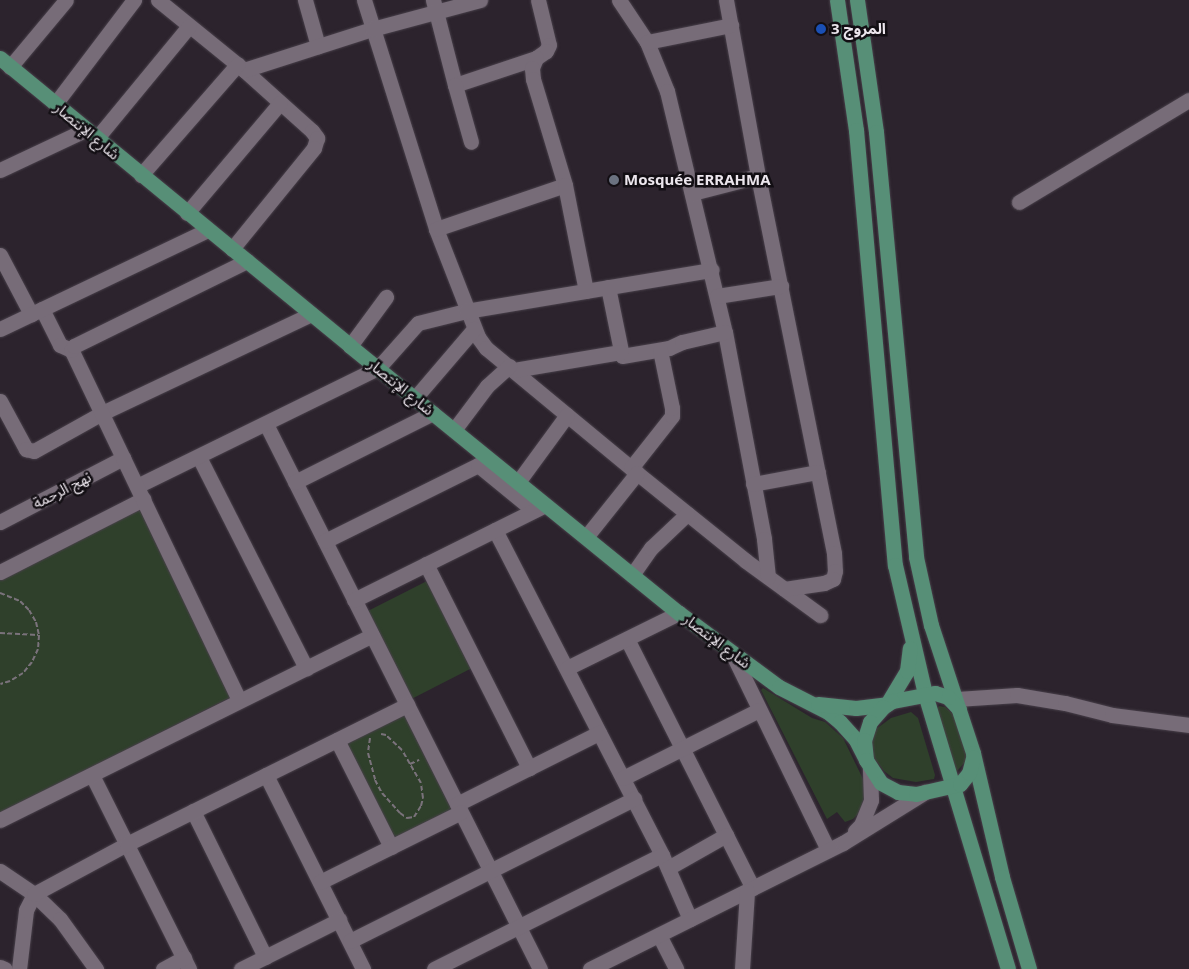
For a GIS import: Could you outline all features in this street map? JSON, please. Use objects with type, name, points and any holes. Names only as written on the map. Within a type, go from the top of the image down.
[{"type":"main road","points":[[837,0],[856,130],[895,565],[925,694],[1008,969]]},
{"type":"main road","points":[[856,0],[876,132],[916,557],[932,625],[973,753],[1002,877],[1030,969]]},
{"type":"main road","name":"شارع الإنتصار","points":[[5,63],[518,482],[540,507],[586,537],[733,655],[779,687],[828,712],[850,731],[881,783],[898,792],[907,794],[954,787]]},
{"type":"main road","points":[[868,764],[864,740],[866,731],[876,714],[887,704],[907,671],[911,636]]},
{"type":"main road","points":[[811,703],[856,708],[887,704],[900,698],[936,693],[948,697],[959,705]]},
{"type":"main road","points":[[954,787],[969,773],[973,753]]},
{"type":"street","points":[[5,63],[66,0]]},
{"type":"street","points":[[55,104],[134,0]]},
{"type":"street","points":[[158,0],[241,67],[312,131],[317,138],[316,142],[232,249]]},
{"type":"street","points":[[305,0],[318,46]]},
{"type":"street","points":[[364,0],[436,229],[466,311],[474,329],[486,348],[688,514],[768,577],[820,614]]},
{"type":"street","points":[[141,175],[241,67],[318,46],[435,6],[480,0]]},
{"type":"street","points":[[455,85],[536,58],[546,51],[549,45],[538,0]]},
{"type":"street","points":[[619,0],[647,42],[667,91],[712,270],[725,332],[764,539],[768,577]]},
{"type":"street","points":[[726,0],[758,176],[834,553],[835,571],[833,579],[824,583],[784,589]]},
{"type":"street","points":[[435,6],[471,142]]},
{"type":"street","points":[[647,42],[731,25]]},
{"type":"street","points":[[0,170],[91,134],[189,26]]},
{"type":"street","points":[[536,58],[532,68],[533,79],[565,186],[586,291]]},
{"type":"street","points":[[1019,202],[1189,100]]},
{"type":"street","points":[[187,213],[280,103]]},
{"type":"street","points":[[692,193],[758,176]]},
{"type":"street","points":[[436,229],[565,186]]},
{"type":"street","points":[[0,329],[208,230]]},
{"type":"street","points":[[0,255],[36,312],[60,345],[71,350],[239,700]]},
{"type":"street","points":[[71,350],[74,346],[246,261]]},
{"type":"street","points":[[0,572],[140,493],[199,457],[378,368],[418,323],[466,311],[712,270]]},
{"type":"street","points":[[717,296],[781,286]]},
{"type":"street","points":[[608,287],[622,356],[660,350],[682,342],[725,332]]},
{"type":"street","points":[[350,346],[386,297]]},
{"type":"street","points":[[0,401],[26,449],[30,452],[102,413],[311,314]]},
{"type":"street","points":[[415,398],[474,329]]},
{"type":"street","points":[[586,537],[672,416],[660,350]]},
{"type":"street","points":[[454,430],[487,386],[511,368],[620,352]]},
{"type":"street","points":[[295,482],[433,413]]},
{"type":"street","points":[[518,482],[567,415]]},
{"type":"street","points":[[266,424],[540,969]]},
{"type":"street","points":[[199,457],[306,668]]},
{"type":"street","name":"نهج الرحمة","points":[[0,522],[123,458]]},
{"type":"street","points":[[324,541],[478,465],[540,507],[354,600]]},
{"type":"street","points":[[753,484],[818,472]]},
{"type":"street","points":[[632,575],[652,548],[688,514]]},
{"type":"street","points":[[495,530],[624,778],[665,861],[690,919]]},
{"type":"street","points":[[426,564],[529,768]]},
{"type":"street","points":[[566,668],[680,613]]},
{"type":"street","points":[[0,820],[372,635]]},
{"type":"street","points":[[627,639],[726,835],[750,889],[742,969]]},
{"type":"street","points":[[733,655],[828,850]]},
{"type":"street","points":[[959,705],[1017,695],[1065,703],[1112,715],[1189,725]]},
{"type":"street","points":[[19,969],[26,910],[34,894],[127,844],[337,740],[371,729],[407,705]]},
{"type":"street","points":[[624,778],[759,710]]},
{"type":"street","points":[[320,882],[391,847],[529,768],[599,733]]},
{"type":"street","points":[[337,740],[391,847]]},
{"type":"street","points":[[843,843],[861,825],[868,812],[872,791],[868,764]]},
{"type":"street","points":[[92,775],[187,964],[163,969]]},
{"type":"street","points":[[266,775],[363,969]]},
{"type":"street","points":[[590,969],[615,963],[659,934],[843,843],[926,792]]},
{"type":"street","points":[[350,941],[634,799]]},
{"type":"street","points":[[193,811],[265,957]]},
{"type":"street","points":[[434,969],[519,927],[726,835]]},
{"type":"street","points":[[0,871],[34,894],[60,919],[96,969]]},
{"type":"street","points":[[241,969],[339,920]]},
{"type":"street","points":[[659,934],[676,969]]},
{"type":"street","points":[[0,967],[4,969]]},
{"type":"path","points":[[0,593],[20,601],[29,610],[36,622],[39,635],[38,649],[32,662],[23,674],[0,684]]},
{"type":"path","points":[[0,633],[39,635]]},
{"type":"path","points":[[371,729],[386,735],[402,750],[421,782],[423,798],[418,813],[414,817],[407,818],[390,804],[375,780],[368,753],[371,729]]},
{"type":"green space","points":[[141,505],[235,695],[0,813],[0,578]]},
{"type":"green space","points":[[427,581],[471,668],[411,699],[366,612]]},
{"type":"green space","points":[[763,688],[812,718],[825,722],[843,738],[864,781],[864,798],[859,813],[853,819],[845,822],[837,812],[827,819],[761,690]]},
{"type":"green space","points":[[939,706],[945,707],[954,715],[966,754],[966,761],[957,771],[955,771],[937,709]]},
{"type":"green space","points":[[911,712],[918,718],[935,775],[934,779],[916,782],[893,778],[884,771],[874,758],[872,743],[876,729],[891,718]]},
{"type":"green space","points":[[404,714],[453,811],[394,842],[344,744]]},
{"type":"place","name":"المروج 3","points":[[821,29]]},
{"type":"place","name":"Mosquée ERRAHMA","points":[[614,180]]}]
